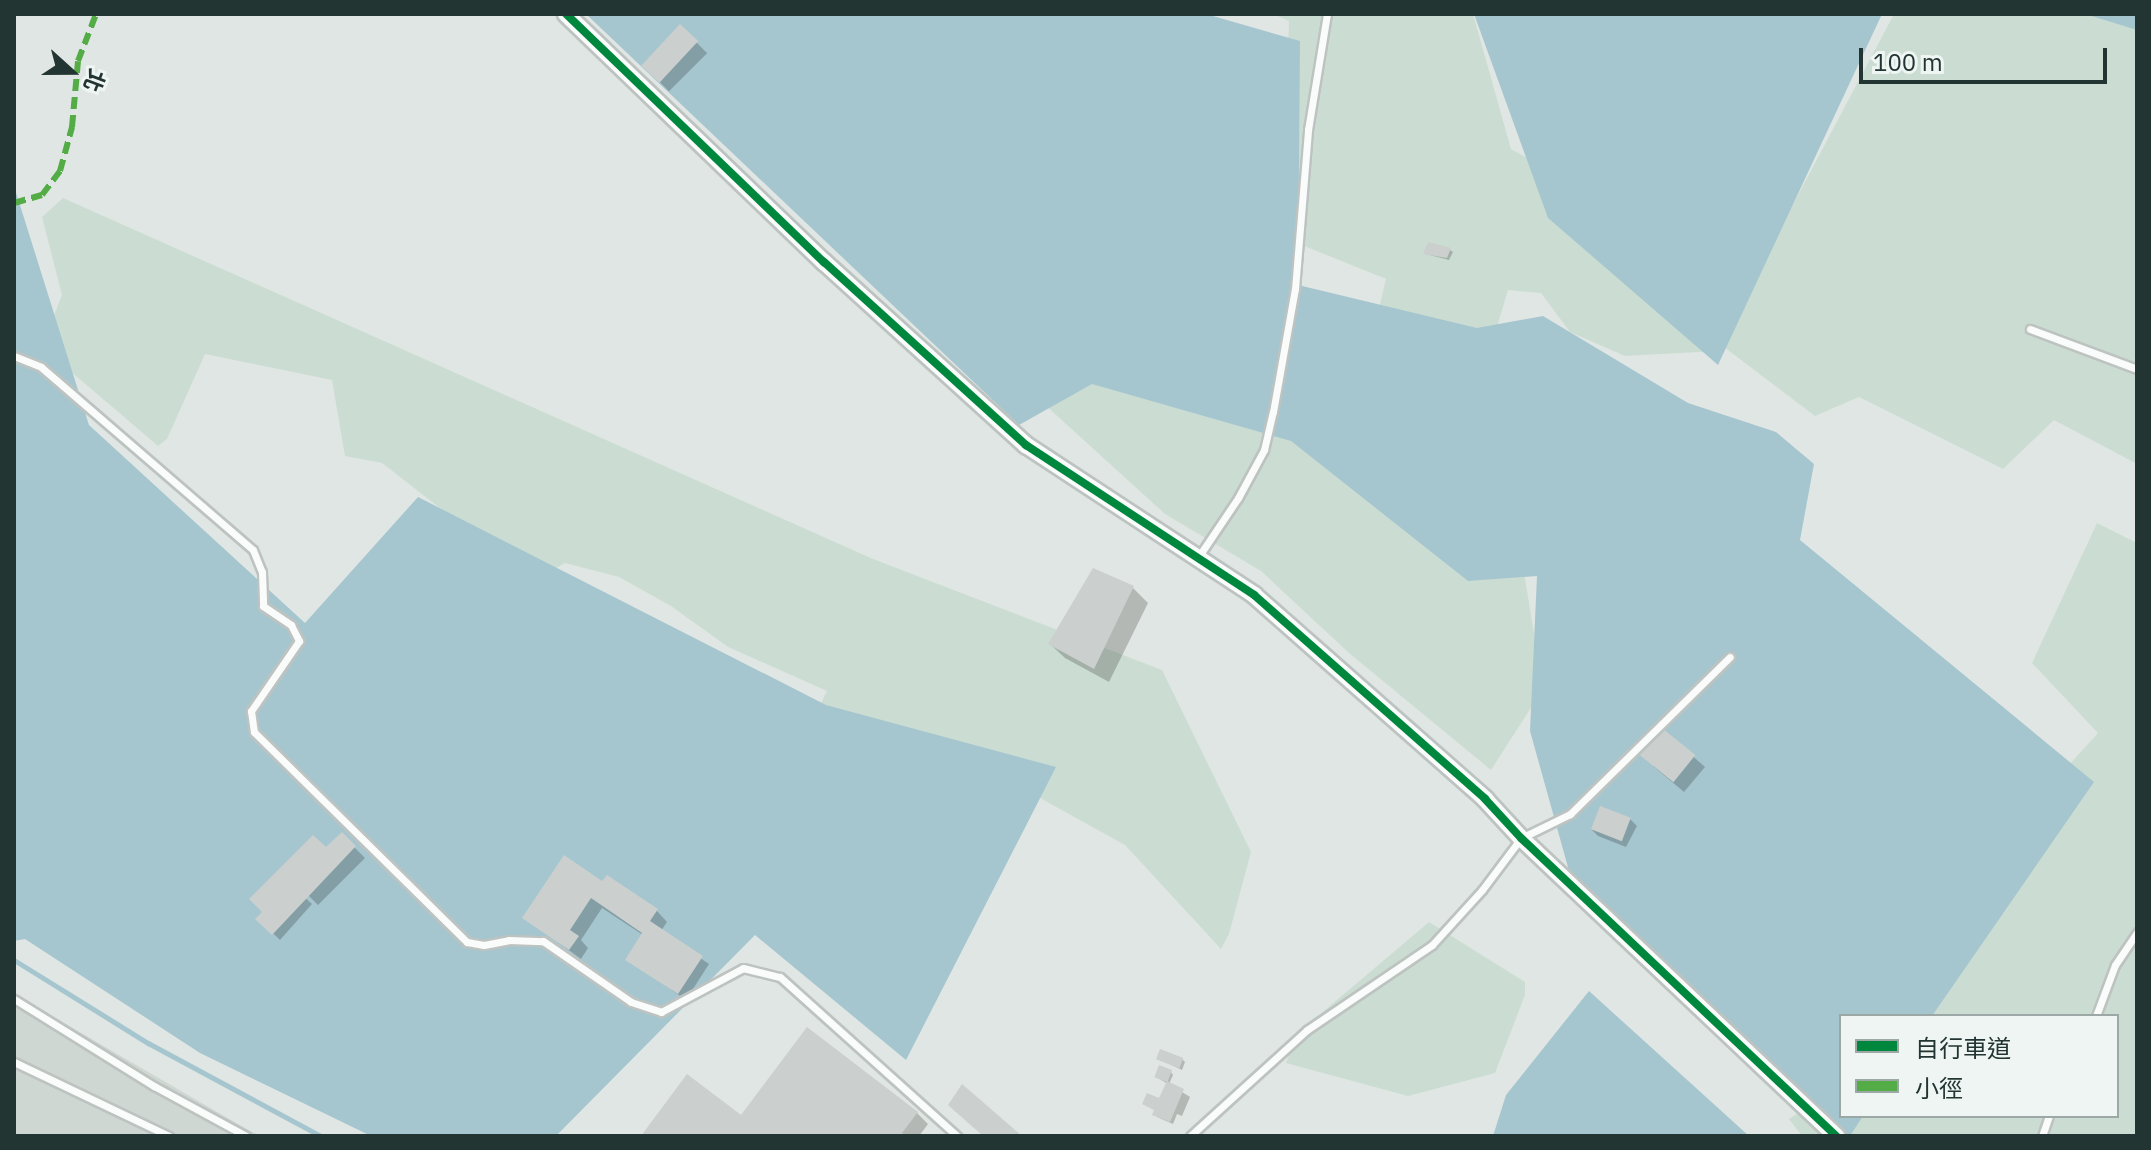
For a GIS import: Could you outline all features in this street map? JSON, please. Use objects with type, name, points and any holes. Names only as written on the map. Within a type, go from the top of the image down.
[{"type":"street","points":[[566,14],[824,262],[1026,445],[1254,595],[1485,799],[1521,838],[1836,1136]]},
{"type":"lane","points":[[1199,556],[1238,498],[1264,450],[1273,412],[1295,289],[1308,130],[1327,14]]},
{"type":"lane","points":[[2030,329],[2137,369]]},
{"type":"lane","points":[[14,356],[41,367],[253,550],[262,572],[263,606],[291,625],[299,641],[251,711],[254,732],[467,942],[484,945],[509,940],[543,941],[631,1002],[661,1012],[743,968],[780,977],[957,1136]]},
{"type":"lane","points":[[1190,1136],[1307,1030],[1432,945],[1482,890],[1521,838],[1570,814],[1730,657]]},
{"type":"lane","points":[[2097,1014],[2115,965],[2137,932]]},
{"type":"lane","points":[[14,999],[154,1086],[246,1136]]},
{"type":"lane","points":[[14,1062],[169,1136]]},
{"type":"shaded area","points":[[14,994],[250,1131],[262,1136],[14,1136]]},
{"type":"green space","points":[[1273,14],[1473,14],[1511,149],[1669,235],[1744,297],[1894,14],[2137,14],[2137,464],[2054,420],[2003,469],[1859,397],[1815,416],[1720,344],[1717,351],[1625,356],[1570,332],[1541,293],[1508,290],[1450,485],[1522,560],[1543,689],[1491,770],[1349,653],[1261,571],[1165,514],[1021,383],[1138,366],[1355,409],[1386,279],[1282,237],[1289,21]]},
{"type":"green space","points":[[63,198],[873,559],[1162,670],[1251,852],[1229,934],[1221,949],[1125,845],[993,772],[805,736],[827,691],[728,647],[671,606],[619,577],[565,563],[534,581],[382,463],[345,456],[332,380],[205,354],[167,439],[158,446],[42,347],[62,295],[42,217]]},
{"type":"green space","points":[[2097,523],[2137,543],[2137,1136],[1802,1136],[1789,1119],[1826,1095],[1839,1118],[2119,1118],[2119,1014],[1901,1014],[1996,845],[2098,733],[2032,663]]},
{"type":"green space","points":[[1429,922],[1525,982],[1525,995],[1495,1073],[1408,1096],[1286,1063],[1298,1033]]},
{"type":"water","points":[[586,14],[1206,14],[1300,41],[1298,285],[1477,328],[1543,316],[1688,403],[1776,432],[1814,464],[1800,540],[2094,782],[1933,1014],[1839,1014],[1839,1118],[1862,1118],[1850,1136],[1838,1136],[1571,878],[1530,731],[1537,576],[1468,581],[1291,441],[1092,384],[1019,425]]},
{"type":"water","points":[[1474,14],[1882,14],[1718,365],[1548,218]]},
{"type":"water","points":[[2085,14],[2137,14],[2137,30]]},
{"type":"water","points":[[14,186],[89,425],[305,623],[418,497],[826,705],[1056,767],[906,1060],[755,935],[556,1136],[371,1136],[200,1053],[25,939],[14,941]]},
{"type":"water","points":[[1589,991],[1749,1136],[1493,1136],[1506,1095]]},
{"type":"building","points":[[680,24],[698,41],[659,83],[641,66]]},
{"type":"building","points":[[1428,242],[1451,248],[1447,258],[1423,254]]},
{"type":"building","points":[[1093,568],[1134,586],[1094,669],[1048,644]]},
{"type":"building","points":[[1662,728],[1695,755],[1673,782],[1640,755]]},
{"type":"building","points":[[1600,806],[1631,818],[1622,841],[1591,829]]},
{"type":"building","points":[[342,832],[356,846],[272,935],[255,919],[262,912],[249,899],[313,835],[326,847]]},
{"type":"building","points":[[564,855],[602,881],[607,875],[658,909],[650,921],[703,956],[678,994],[625,960],[642,933],[591,898],[570,930],[579,936],[569,950],[522,918]]},
{"type":"building","points":[[807,1027],[918,1112],[902,1133],[906,1136],[641,1136],[687,1074],[741,1115]]},
{"type":"building","points":[[1160,1049],[1183,1058],[1179,1068],[1156,1059]]},
{"type":"building","points":[[1159,1065],[1172,1070],[1167,1082],[1154,1077]]},
{"type":"building","points":[[1167,1081],[1184,1089],[1170,1122],[1152,1115],[1154,1110],[1142,1104],[1147,1093],[1159,1098]]},
{"type":"building","points":[[962,1084],[1022,1136],[983,1136],[948,1105]]},
{"type":"waterway","points":[[14,960],[148,1043],[321,1136]]},
{"type":"marked path","points":[[14,203],[42,195],[60,171],[72,127],[78,61],[96,14]]},
{"type":"cycle path","points":[[566,14],[824,262],[1026,445],[1254,595],[1485,799],[1521,838],[1836,1136]]}]
